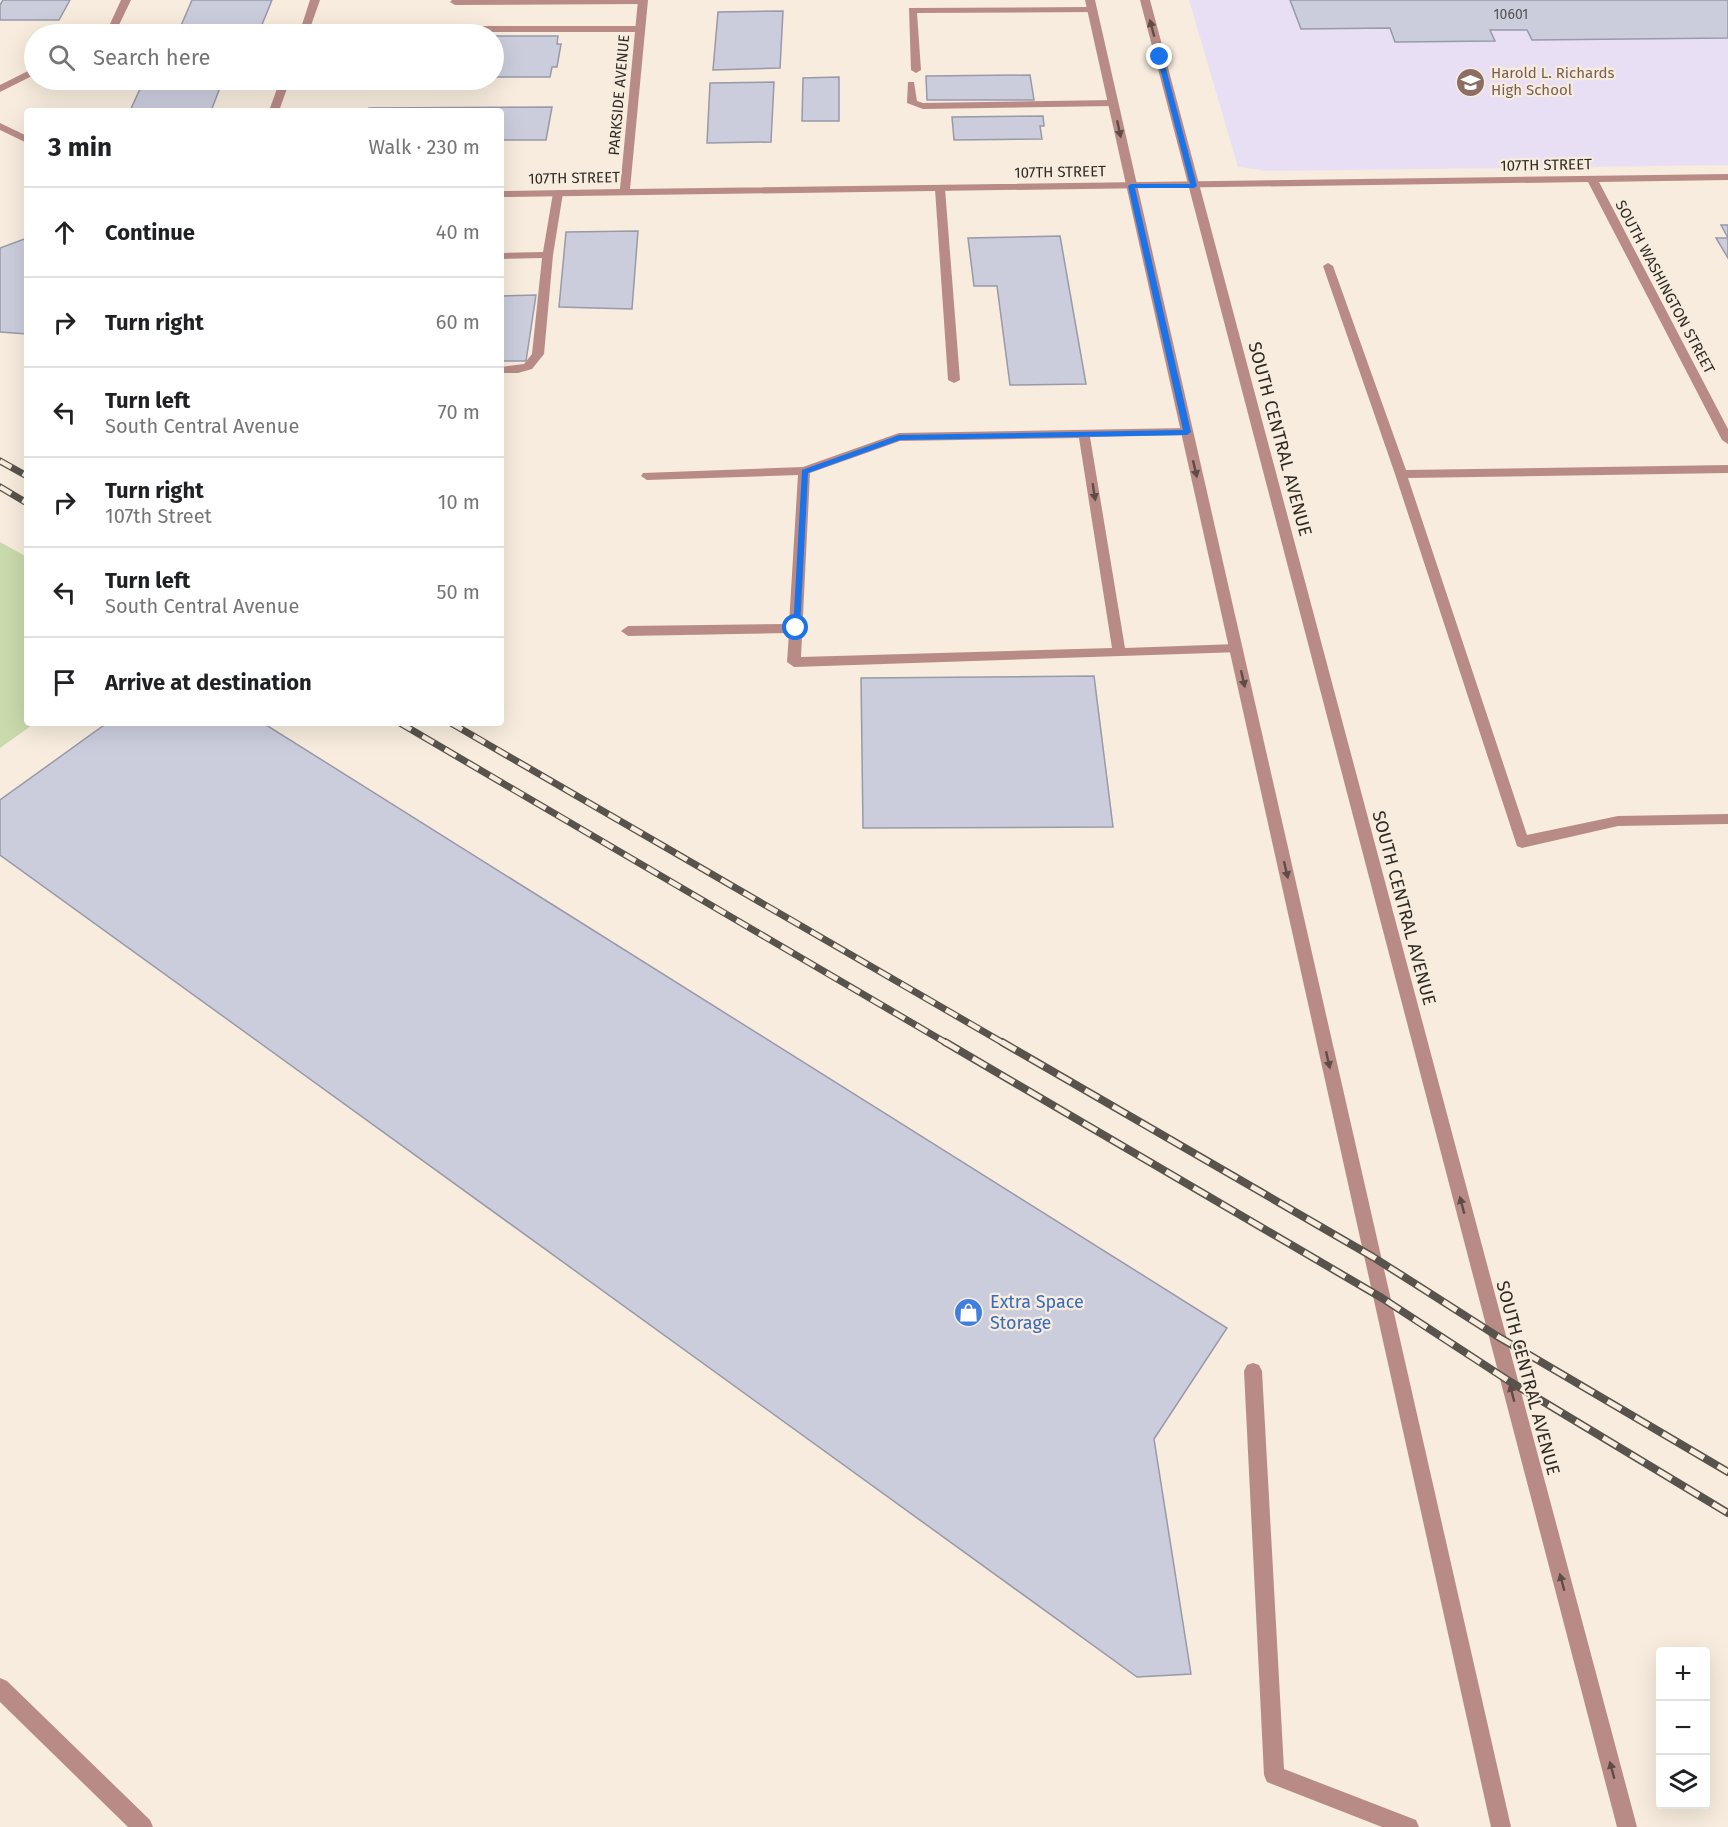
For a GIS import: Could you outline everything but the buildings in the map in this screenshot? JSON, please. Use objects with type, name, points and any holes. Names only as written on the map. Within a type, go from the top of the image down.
[{"type":"street","points":[[114,24],[126,0]]},
{"type":"street","points":[[307,24],[315,0]]},
{"type":"street","name":"SOUTH CENTRAL AVENUE","points":[[1144,0],[1626,1827]]},
{"type":"street","points":[[455,2],[643,1]]},
{"type":"street","name":"PARKSIDE AVENUE","points":[[625,192],[643,1]]},
{"type":"street","points":[[916,70],[912,10],[1091,5],[1501,1827]]},
{"type":"street","points":[[504,29],[640,29]]},
{"type":"street","points":[[0,89],[24,76]]},
{"type":"street","points":[[911,84],[912,103],[923,106],[1113,103]]},
{"type":"street","points":[[275,108],[281,90]]},
{"type":"street","points":[[0,126],[24,138]]},
{"type":"street","name":"107TH STREET","points":[[504,194],[1728,177]]},
{"type":"street","name":"SOUTH WASHINGTON STREET","points":[[1592,179],[1728,440]]},
{"type":"street","points":[[940,189],[954,380]]},
{"type":"street","points":[[504,370],[529,367],[536,360],[548,255],[558,193]]},
{"type":"street","points":[[504,256],[548,255]]},
{"type":"street","points":[[1328,266],[1401,474],[1522,842],[1618,821],[1728,819]]},
{"type":"street","points":[[647,476],[804,471],[899,437],[1187,432]]},
{"type":"street","points":[[1084,435],[1119,653]]},
{"type":"street","points":[[1401,474],[1728,469]]},
{"type":"street","points":[[804,471],[794,662],[1236,649]]},
{"type":"street","points":[[628,631],[796,628]]},
{"type":"street","points":[[1253,1371],[1274,1775],[1410,1827]]},
{"type":"street","points":[[0,1688],[143,1827]]},
{"type":"shaded area","name":"Harold L. Richards High School","points":[[1189,0],[1728,0],[1728,165],[1268,171],[1238,167]]},
{"type":"green space","points":[[0,542],[24,555],[24,726],[31,726],[0,748]]},
{"type":"railway","points":[[0,461],[24,474]]},
{"type":"railway","points":[[0,487],[24,501]]},
{"type":"railway","points":[[405,726],[948,1044]]},
{"type":"railway","points":[[456,726],[1005,1044]]},
{"type":"railway","points":[[945,1042],[1382,1298],[1509,1381],[1728,1513]]},
{"type":"railway","points":[[1002,1042],[1373,1257],[1497,1336],[1728,1472]]},
{"type":"place","name":"Harold L. Richards High School","points":[[1470,82]]},
{"type":"place","name":"Extra Space Storage","points":[[969,1312]]},
{"type":"route","points":[[796,628],[804,471],[899,437],[1187,432],[1131,186],[1194,186],[1160,57]]}]
